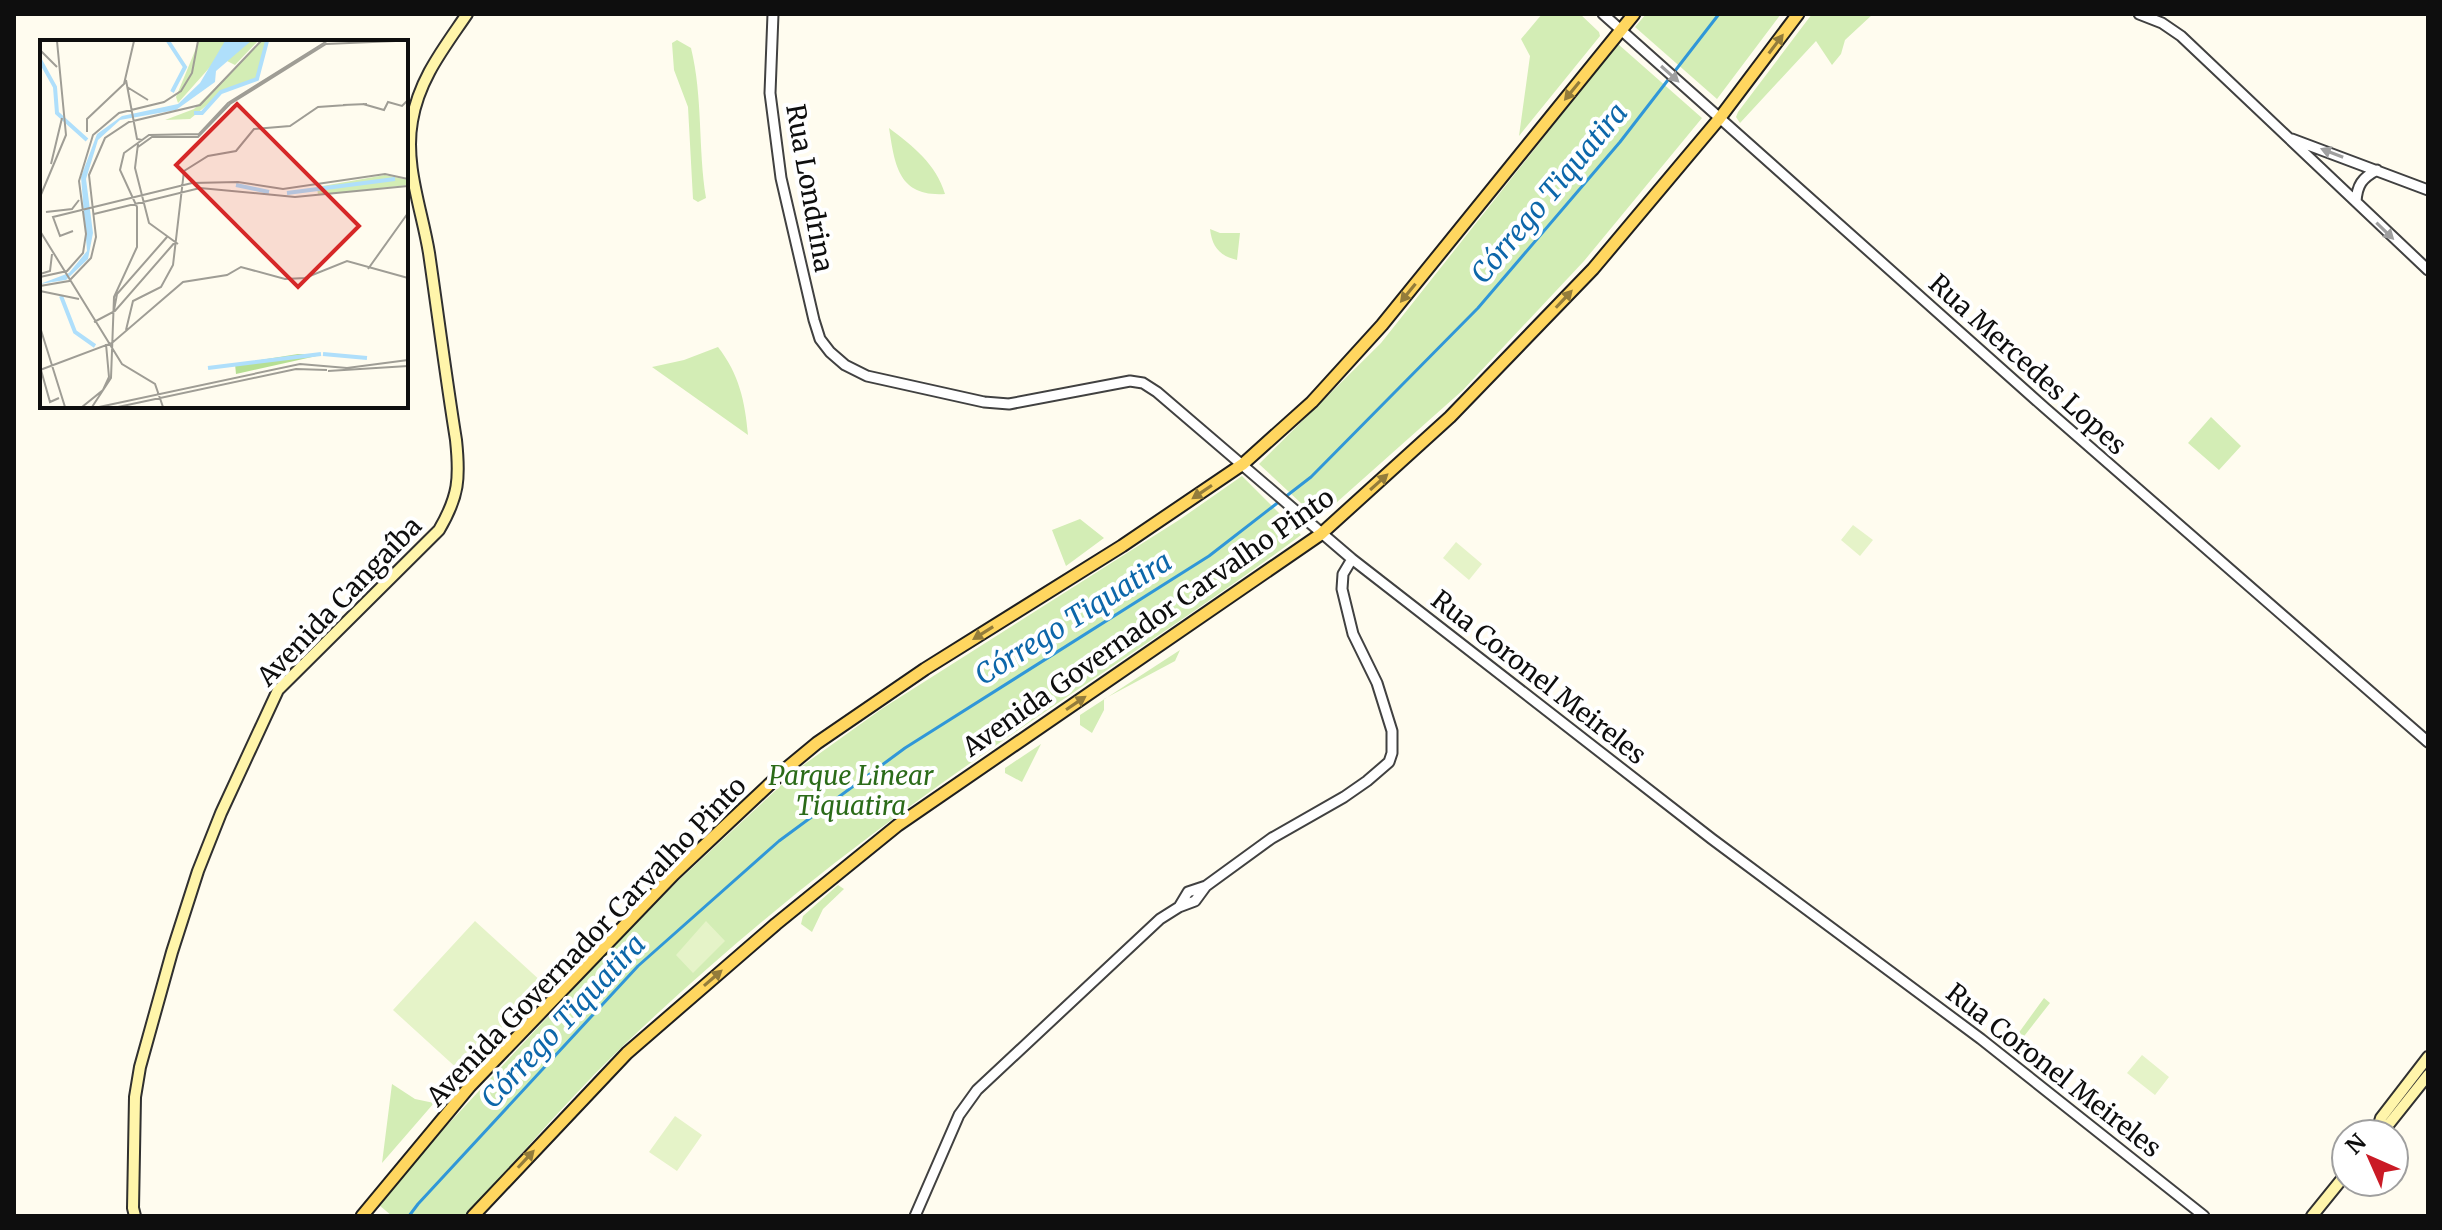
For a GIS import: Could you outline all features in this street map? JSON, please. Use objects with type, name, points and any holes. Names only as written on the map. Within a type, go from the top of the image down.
[{"type":"main road","name":"Avenida Cangaíba","points":[[135,1216],[135,1097],[140,1067],[172,952],[217,821],[278,690],[439,530],[457,490],[456,440],[410,142],[415,106],[424,80],[467,14]]},
{"type":"main road","name":"Avenida Governador Carvalho Pinto","points":[[367,1214],[470,1086],[674,874],[788,767],[817,743],[925,669],[1122,546],[1243,464],[1312,402],[1382,325],[1634,14]]},
{"type":"main road","name":"Avenida Governador Carvalho Pinto","points":[[473,1216],[627,1053],[771,928],[861,855],[971,773],[1214,610],[1321,534],[1450,417],[1593,269],[1719,119],[1798,14]]},
{"type":"main road","points":[[2381,1118],[2428,1057]]},
{"type":"main road","points":[[2394,1118],[2428,1075]]},
{"type":"main road","points":[[2312,1216],[2330,1194]]},
{"type":"street","name":"Rua Londrina","points":[[773,14],[770,93],[773,131],[793,235],[814,320]]},
{"type":"street","name":"Rua Mercedes Lopes","points":[[1603,14],[2096,454],[2428,742]]},
{"type":"street","points":[[2139,14],[2162,23],[2181,36],[2428,270]]},
{"type":"street","points":[[2289,138],[2428,190]]},
{"type":"street","points":[[2356,202],[2357,189],[2362,180],[2377,170]]},
{"type":"street","name":"Rua Coronel Meireles","points":[[814,320],[820,339],[830,352],[845,365],[867,376],[984,402],[1009,404],[1130,381],[1143,383],[1157,392],[1352,559],[1712,839],[1981,1039],[2204,1216]]},
{"type":"street","points":[[915,1216],[967,1102],[1134,941],[1272,838],[1367,781],[1389,762],[1392,731],[1377,683],[1359,650],[1345,605],[1343,574],[1352,559]]},
{"type":"green space","points":[[1542,14],[1580,14],[1600,36],[1519,136],[1530,56],[1521,39]]},
{"type":"green space","points":[[1646,14],[1781,14],[1717,99],[1635,27]]},
{"type":"green space","points":[[1812,14],[1873,14],[1845,40],[1841,54],[1832,65],[1816,41],[1740,123],[1736,117],[1738,112]]},
{"type":"green space","points":[[677,40],[691,48],[695,67],[706,198],[698,202],[693,199],[688,107],[674,70],[672,43]]},
{"type":"green space","points":[[1618,44],[1702,118],[1584,261],[1463,390],[1318,519],[1259,464],[1381,343]]},
{"type":"green space","points":[[889,128],[930,165],[945,194],[929,194],[908,184],[897,166]]},
{"type":"green space","points":[[1210,229],[1220,233],[1240,233],[1237,260],[1218,250]]},
{"type":"green space","points":[[718,347],[740,388],[748,435],[652,367],[684,360]]},
{"type":"green space","points":[[2211,417],[2241,446],[2219,470],[2188,443]]},
{"type":"green space","name":"Parque Linear Tiquatira","points":[[1242,476],[1301,535],[957,772],[799,891],[728,950],[626,1043],[466,1216],[392,1216],[379,1205],[439,1134],[593,968],[678,881],[802,766],[883,708],[1179,520]]},
{"type":"green space","points":[[1080,519],[1104,538],[1066,566],[1052,530]]},
{"type":"green space","points":[[1853,525],[1873,540],[1860,556],[1841,540]]},
{"type":"green space","points":[[1456,542],[1482,564],[1469,580],[1443,558]]},
{"type":"green space","points":[[1180,650],[1175,661],[1107,697]]},
{"type":"green space","points":[[1104,699],[1104,710],[1092,733],[1080,725],[1080,715]]},
{"type":"green space","points":[[1041,744],[1022,782],[1005,773],[1005,768]]},
{"type":"green space","points":[[838,885],[844,889],[823,909],[812,932],[801,924],[803,916]]},
{"type":"green space","points":[[475,921],[543,983],[461,1072],[393,1010]]},
{"type":"green space","points":[[706,921],[725,941],[693,973],[676,955]]},
{"type":"green space","points":[[2044,998],[2050,1003],[2014,1049],[2055,1081],[2053,1084],[2007,1049]]},
{"type":"green space","points":[[2142,1055],[2169,1077],[2155,1095],[2127,1073]]},
{"type":"green space","points":[[392,1084],[415,1099],[434,1103],[382,1163]]},
{"type":"green space","points":[[675,1116],[702,1135],[677,1171],[649,1152]]},
{"type":"waterway","name":"Córrego Tiquatira","points":[[409,1216],[638,966],[779,841],[905,748],[1209,556],[1311,477],[1478,308],[1620,142],[1719,14]]}]
